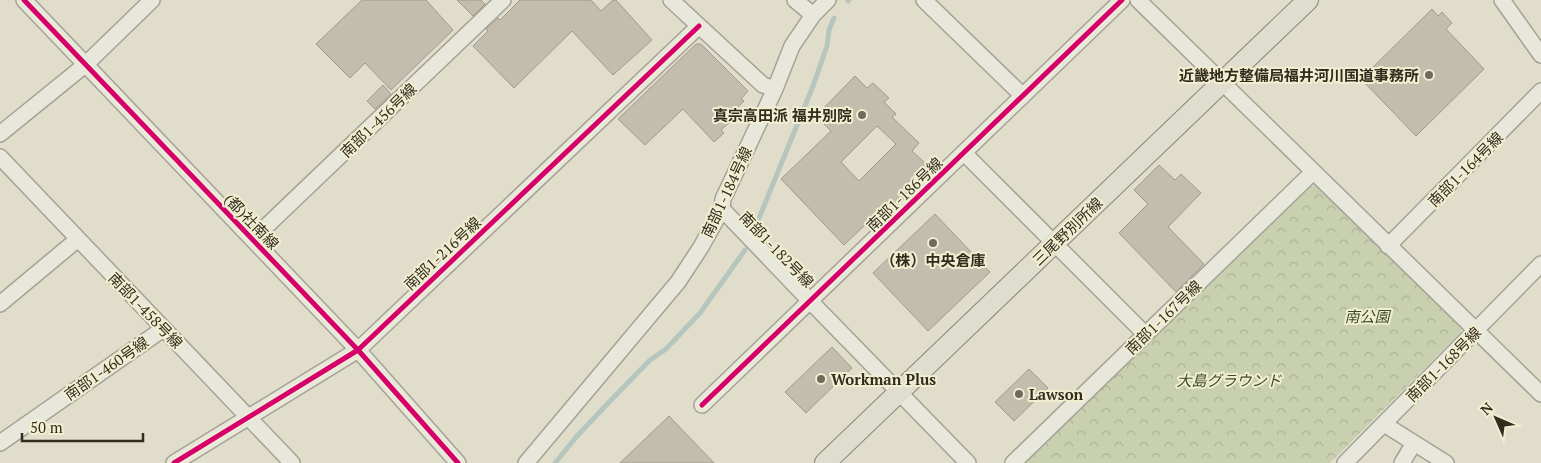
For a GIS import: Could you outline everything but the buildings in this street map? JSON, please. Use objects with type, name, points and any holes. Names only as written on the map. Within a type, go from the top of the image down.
[{"type":"main road","name":"三尾野別所線","points":[[825,463],[1308,0]]},
{"type":"street","name":"(都)社南線","points":[[24,0],[358,350],[458,463]]},
{"type":"street","points":[[0,134],[85,65],[152,0]]},
{"type":"street","name":"南部1-456号線","points":[[253,239],[503,0]]},
{"type":"street","points":[[671,0],[763,85],[775,89]]},
{"type":"street","points":[[795,0],[813,15]]},
{"type":"street","name":"南部1-184号線","points":[[526,463],[678,282],[701,247],[722,209],[723,200],[775,89],[792,46],[813,15],[828,0]]},
{"type":"street","points":[[924,0],[1023,96]]},
{"type":"street","name":"南部1-186号線","points":[[702,405],[1122,0]]},
{"type":"street","points":[[1138,0],[1541,394]]},
{"type":"street","points":[[1502,0],[1541,54]]},
{"type":"street","name":"南部1-216号線","points":[[174,463],[358,350],[699,26]]},
{"type":"street","name":"南部1-164号線","points":[[1388,246],[1541,91]]},
{"type":"street","points":[[964,153],[1145,334]]},
{"type":"street","name":"南部1-458号線","points":[[0,157],[292,463]]},
{"type":"street","name":"南部1-167号線","points":[[1013,463],[1313,172]]},
{"type":"street","name":"南部1-182号線","points":[[722,209],[968,463]]},
{"type":"street","points":[[0,304],[78,240]]},
{"type":"street","name":"南部1-168号線","points":[[1345,463],[1541,264]]},
{"type":"street","name":"南部1-460号線","points":[[0,443],[163,328]]},
{"type":"street","points":[[1384,424],[1446,463]]},
{"type":"street","points":[[1402,463],[1414,443]]},
{"type":"green space","name":"大島グラウンド","points":[[1311,186],[1318,186],[1461,326],[1461,332],[1330,463],[1022,463]]},
{"type":"waterway","points":[[755,228],[813,86],[827,46],[829,30],[834,18]]},
{"type":"waterway","points":[[555,463],[577,436],[614,397],[650,360],[666,349],[700,313],[745,250]]},
{"type":"cycle path","points":[[24,0],[358,350],[458,463]]},
{"type":"cycle path","points":[[702,405],[1122,0]]},
{"type":"cycle path","points":[[174,463],[358,350],[699,26]]},
{"type":"place","name":"近畿地方整備局福井河川国道事務所","points":[[1429,75]]},
{"type":"place","name":"真宗高田派 福井別院","points":[[862,115]]},
{"type":"place","name":"（株）中央倉庫","points":[[933,243]]},
{"type":"place","name":"Workman Plus","points":[[821,379]]},
{"type":"place","name":"Lawson","points":[[1019,394]]},
{"type":"park label","name":"南公園","points":[[1367,316]]}]
